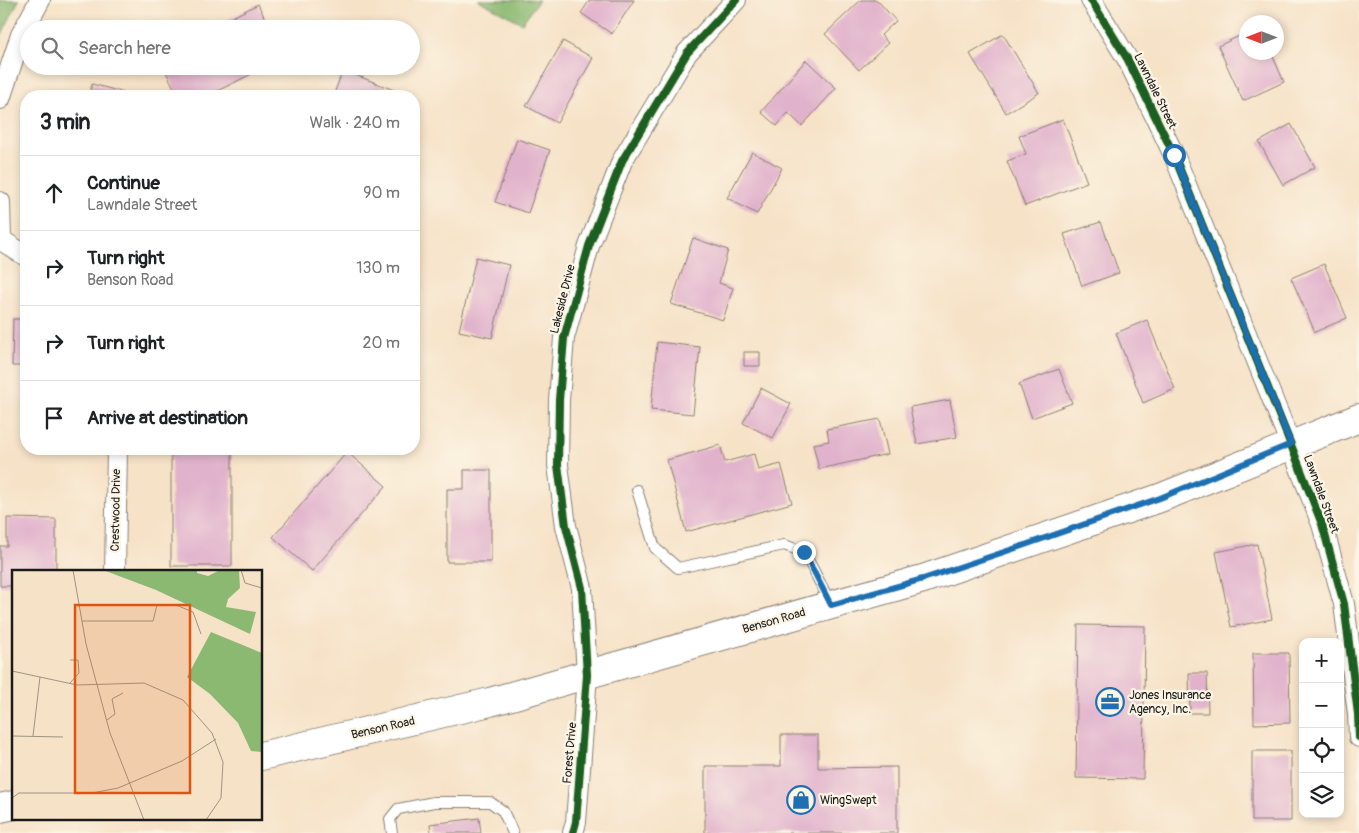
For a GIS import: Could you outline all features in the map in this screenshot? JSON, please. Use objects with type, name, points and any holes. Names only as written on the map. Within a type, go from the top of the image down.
[{"type":"main road","name":"Benson Road","points":[[262,756],[490,702],[923,579],[1160,498],[1359,418]]},
{"type":"street","points":[[29,20],[40,0]]},
{"type":"street","name":"Lakeside Drive","points":[[587,675],[582,588],[566,526],[558,466],[558,400],[564,338],[589,246],[622,161],[687,53],[736,0]]},
{"type":"street","name":"Lawndale Street","points":[[1091,0],[1128,60],[1174,155],[1322,524],[1344,604],[1358,714],[1359,737]]},
{"type":"street","points":[[0,99],[20,38]]},
{"type":"street","points":[[0,202],[1,240],[20,252]]},
{"type":"street","name":"Crestwood Drive","points":[[116,570],[117,455]]},
{"type":"street","name":"Forest Drive","points":[[573,833],[576,822],[587,675]]},
{"type":"lane","points":[[637,490],[655,548],[678,568],[784,545],[804,552],[831,605]]},
{"type":"lane","points":[[392,833],[390,818],[398,809],[434,802],[490,802],[503,811],[513,833]]},
{"type":"green space","points":[[0,0],[19,0],[0,38]]},
{"type":"green space","points":[[478,0],[539,0],[522,23]]},
{"type":"building","points":[[590,0],[634,0],[612,34],[581,13]]},
{"type":"building","points":[[861,0],[877,0],[896,21],[881,35],[888,43],[859,70],[825,34]]},
{"type":"building","points":[[258,4],[266,20],[227,20]]},
{"type":"building","points":[[1003,34],[1039,93],[1006,113],[970,54]]},
{"type":"building","points":[[1239,36],[1239,60],[1274,60],[1284,82],[1243,101],[1218,46]]},
{"type":"building","points":[[563,41],[593,58],[557,123],[526,106]]},
{"type":"building","points":[[806,60],[836,88],[802,126],[788,113],[777,126],[761,112]]},
{"type":"building","points":[[168,75],[250,75],[219,90],[175,90]]},
{"type":"building","points":[[341,75],[356,75],[394,90],[335,90]]},
{"type":"building","points":[[92,84],[114,90],[90,90]]},
{"type":"building","points":[[1063,119],[1087,182],[1025,206],[1007,161],[1026,154],[1019,136]]},
{"type":"building","points":[[1291,124],[1315,167],[1283,185],[1259,142]]},
{"type":"building","points":[[517,139],[550,150],[528,213],[495,202]]},
{"type":"building","points":[[752,152],[782,168],[757,214],[727,198]]},
{"type":"building","points":[[1101,222],[1119,273],[1082,286],[1064,234]]},
{"type":"building","points":[[693,238],[728,250],[719,283],[733,288],[723,320],[671,304]]},
{"type":"building","points":[[476,257],[509,265],[492,338],[459,331]]},
{"type":"building","points":[[1324,264],[1347,318],[1315,332],[1291,278]]},
{"type":"building","points":[[13,319],[20,319],[20,366],[12,366]]},
{"type":"building","points":[[1147,320],[1175,389],[1143,403],[1116,333]]},
{"type":"building","points":[[657,342],[700,347],[693,414],[651,410]]},
{"type":"building","points":[[744,352],[760,352],[760,366],[744,366]]},
{"type":"building","points":[[1059,369],[1072,403],[1032,418],[1019,384]]},
{"type":"building","points":[[761,388],[791,404],[773,438],[743,423]]},
{"type":"building","points":[[950,400],[957,437],[917,444],[910,407]]},
{"type":"building","points":[[880,419],[888,454],[819,469],[813,444],[829,441],[827,429]]},
{"type":"building","points":[[720,445],[725,462],[754,454],[758,470],[781,464],[792,503],[686,532],[667,460]]},
{"type":"building","points":[[171,455],[232,455],[232,566],[171,566]]},
{"type":"building","points":[[344,455],[350,455],[386,486],[312,571],[273,537]]},
{"type":"building","points":[[464,470],[491,470],[491,562],[447,562],[447,489],[464,489]]},
{"type":"building","points":[[7,518],[56,519],[56,570],[12,570],[12,586],[0,586],[0,546],[7,546]]},
{"type":"building","points":[[1257,544],[1272,619],[1231,627],[1216,552]]},
{"type":"building","name":"Jones Insurance Agency, Inc.","points":[[1078,625],[1145,626],[1143,779],[1076,778]]},
{"type":"building","points":[[1253,653],[1289,653],[1290,723],[1254,724]]},
{"type":"building","points":[[1189,673],[1207,673],[1208,713],[1190,713]]},
{"type":"building","name":"WingSwept","points":[[781,735],[818,735],[818,768],[897,767],[897,833],[705,833],[705,766],[781,766]]},
{"type":"building","points":[[1252,751],[1291,751],[1291,821],[1252,821]]},
{"type":"building","points":[[479,818],[481,833],[431,833],[430,824]]},
{"type":"cycle path","points":[[573,833],[576,822],[587,675],[582,588],[566,526],[558,465],[559,400],[564,338],[589,246],[622,161],[687,53],[736,0]]},
{"type":"cycle path","points":[[1091,0],[1128,60],[1174,155],[1322,524],[1344,604],[1358,714],[1359,737]]},
{"type":"place","name":"Jones Insurance Agency, Inc.","points":[[1110,702]]},
{"type":"place","name":"WingSwept","points":[[801,800]]},
{"type":"route","points":[[804,552],[831,605],[923,579],[1160,498],[1291,444],[1174,155]]}]
